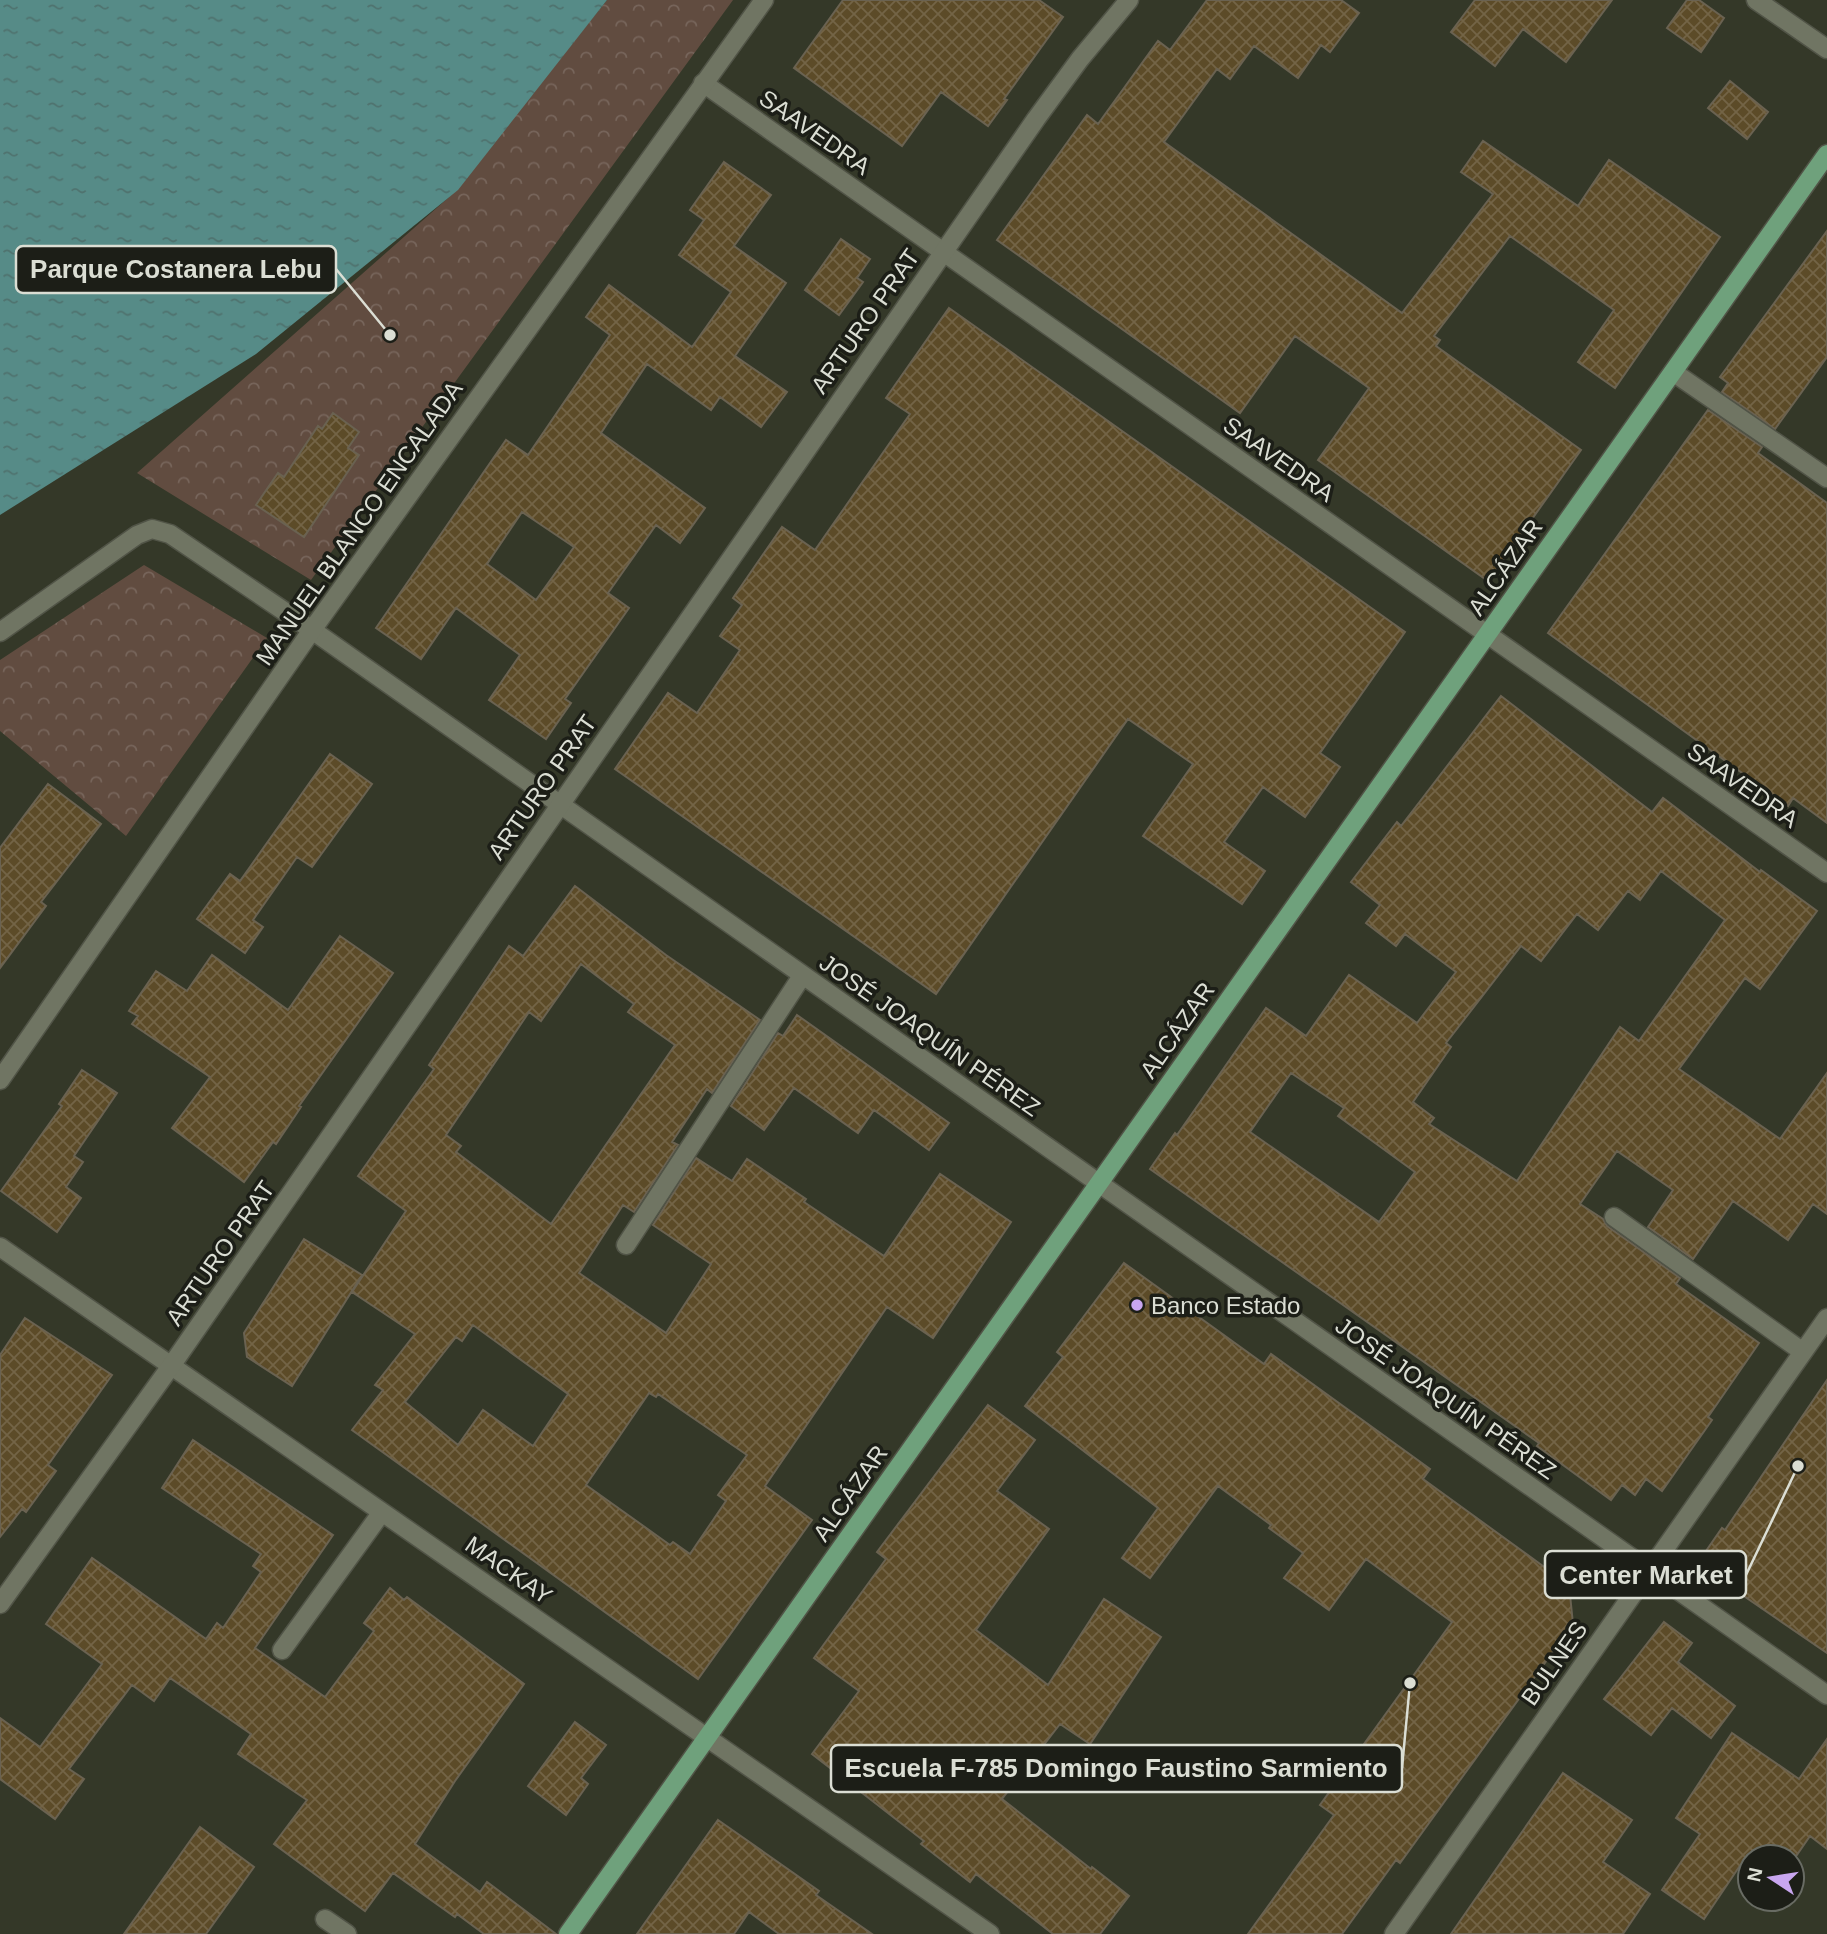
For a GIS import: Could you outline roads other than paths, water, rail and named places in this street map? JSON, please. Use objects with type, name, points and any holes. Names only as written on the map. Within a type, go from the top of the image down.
[{"type":"main road","name":"ALCÁZAR","points":[[568,1934],[1827,154]]},
{"type":"street","name":"MANUEL BLANCO ENCALADA","points":[[0,1080],[312,630],[764,0]]},
{"type":"street","name":"ARTURO PRAT","points":[[0,1604],[171,1366],[942,252],[1080,59],[1129,0]]},
{"type":"street","points":[[1756,0],[1827,49]]},
{"type":"street","name":"SAAVEDRA","points":[[703,83],[1827,873]]},
{"type":"street","points":[[1672,372],[1827,478]]},
{"type":"street","name":"JOSÉ JOAQUÍN PÉREZ","points":[[0,632],[136,535],[152,529],[170,534],[312,630],[1827,1695]]},
{"type":"street","points":[[626,1245],[802,976]]},
{"type":"street","points":[[1614,1217],[1803,1352]]},
{"type":"street","name":"MACKAY","points":[[0,1247],[990,1934]]},
{"type":"street","name":"BULNES","points":[[1394,1934],[1827,1318]]},
{"type":"street","points":[[282,1650],[382,1512]]},
{"type":"street","points":[[325,1919],[347,1934]]},
{"type":"water","points":[[0,0],[607,0],[458,190],[256,354],[0,515]]},
{"type":"place","name":"Parque Costanera Lebu","points":[[390,335]]},
{"type":"place","name":"Banco Estado","points":[[1137,1305]]},
{"type":"place","name":"Center Market","points":[[1798,1466]]},
{"type":"place","name":"Escuela F-785 Domingo Faustino Sarmiento","points":[[1410,1683]]}]
